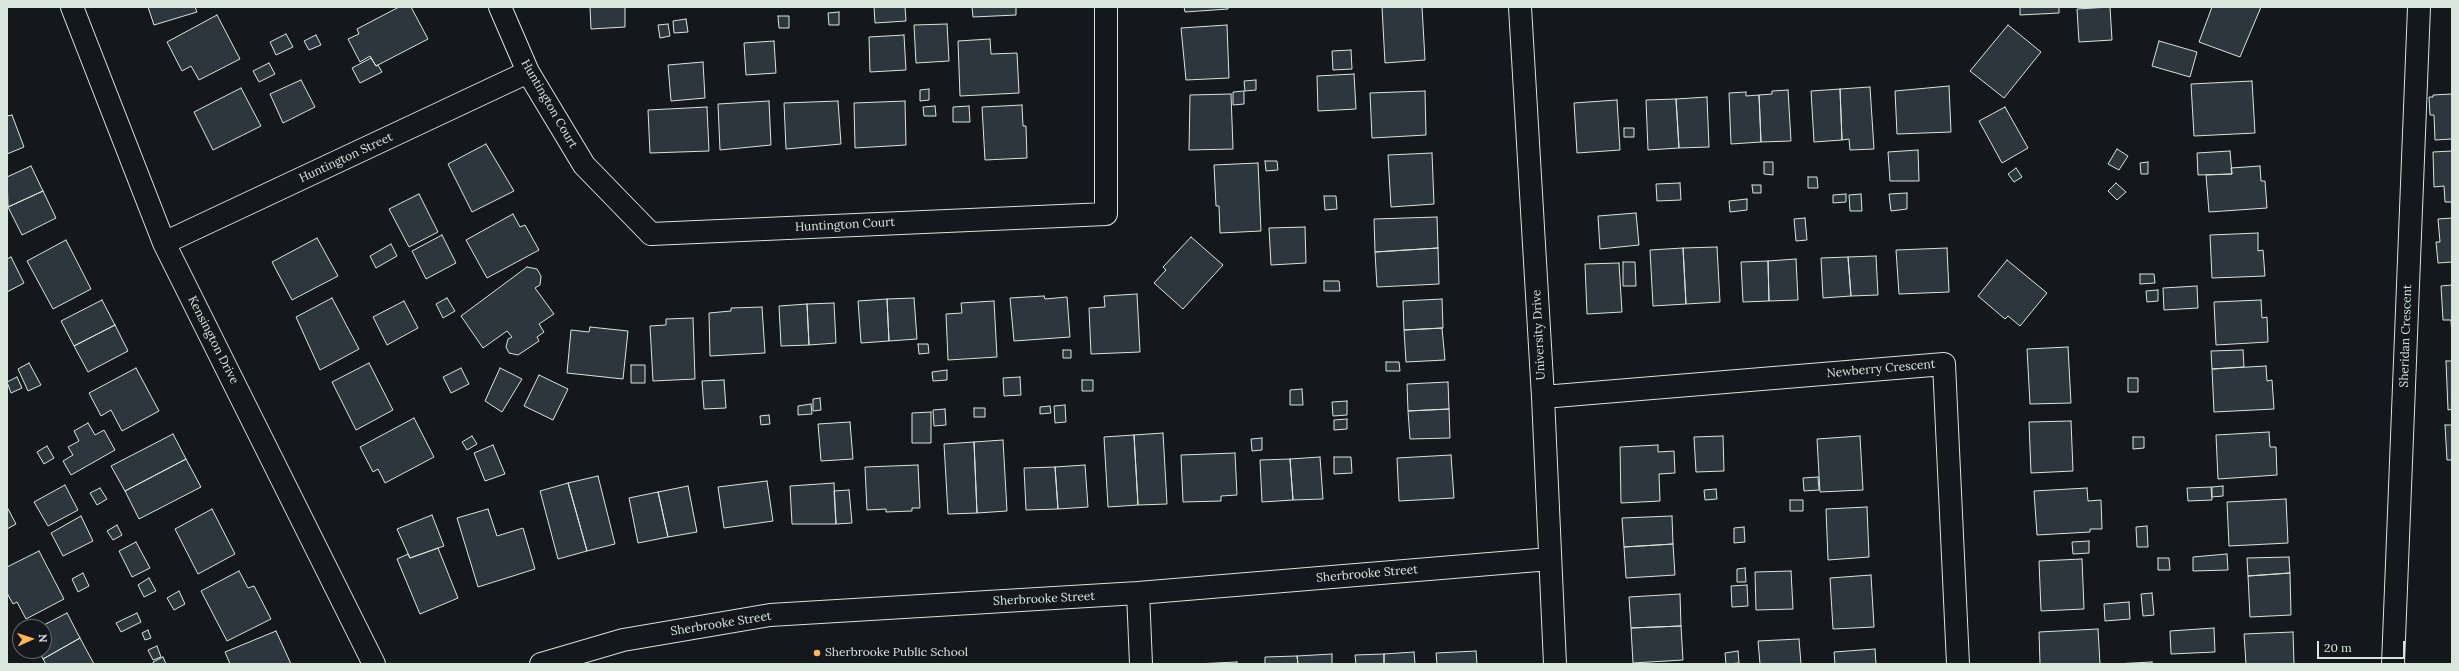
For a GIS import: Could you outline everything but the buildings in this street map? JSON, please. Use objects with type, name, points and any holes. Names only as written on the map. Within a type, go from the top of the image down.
[{"type":"street","name":"Kensington Drive","points":[[72,7],[164,243],[374,664]]},
{"type":"street","name":"Huntington Court","points":[[500,7],[528,72],[584,165],[651,234],[1106,214],[1106,7]]},
{"type":"street","name":"University Drive","points":[[1520,7],[1543,397],[1555,664]]},
{"type":"street","name":"Sheridan Crescent","points":[[2393,664],[2419,7]]},
{"type":"street","name":"Huntington Street","points":[[164,243],[528,72]]},
{"type":"street","name":"Newberry Crescent","points":[[1543,397],[1944,364],[1958,664]]},
{"type":"street","name":"Sherbrooke Street","points":[[541,664],[623,640],[770,615],[1138,593],[1550,559]]},
{"type":"street","points":[[1138,593],[1141,664]]},
{"type":"place","name":"Sherbrooke Public School","points":[[817,653]]}]
